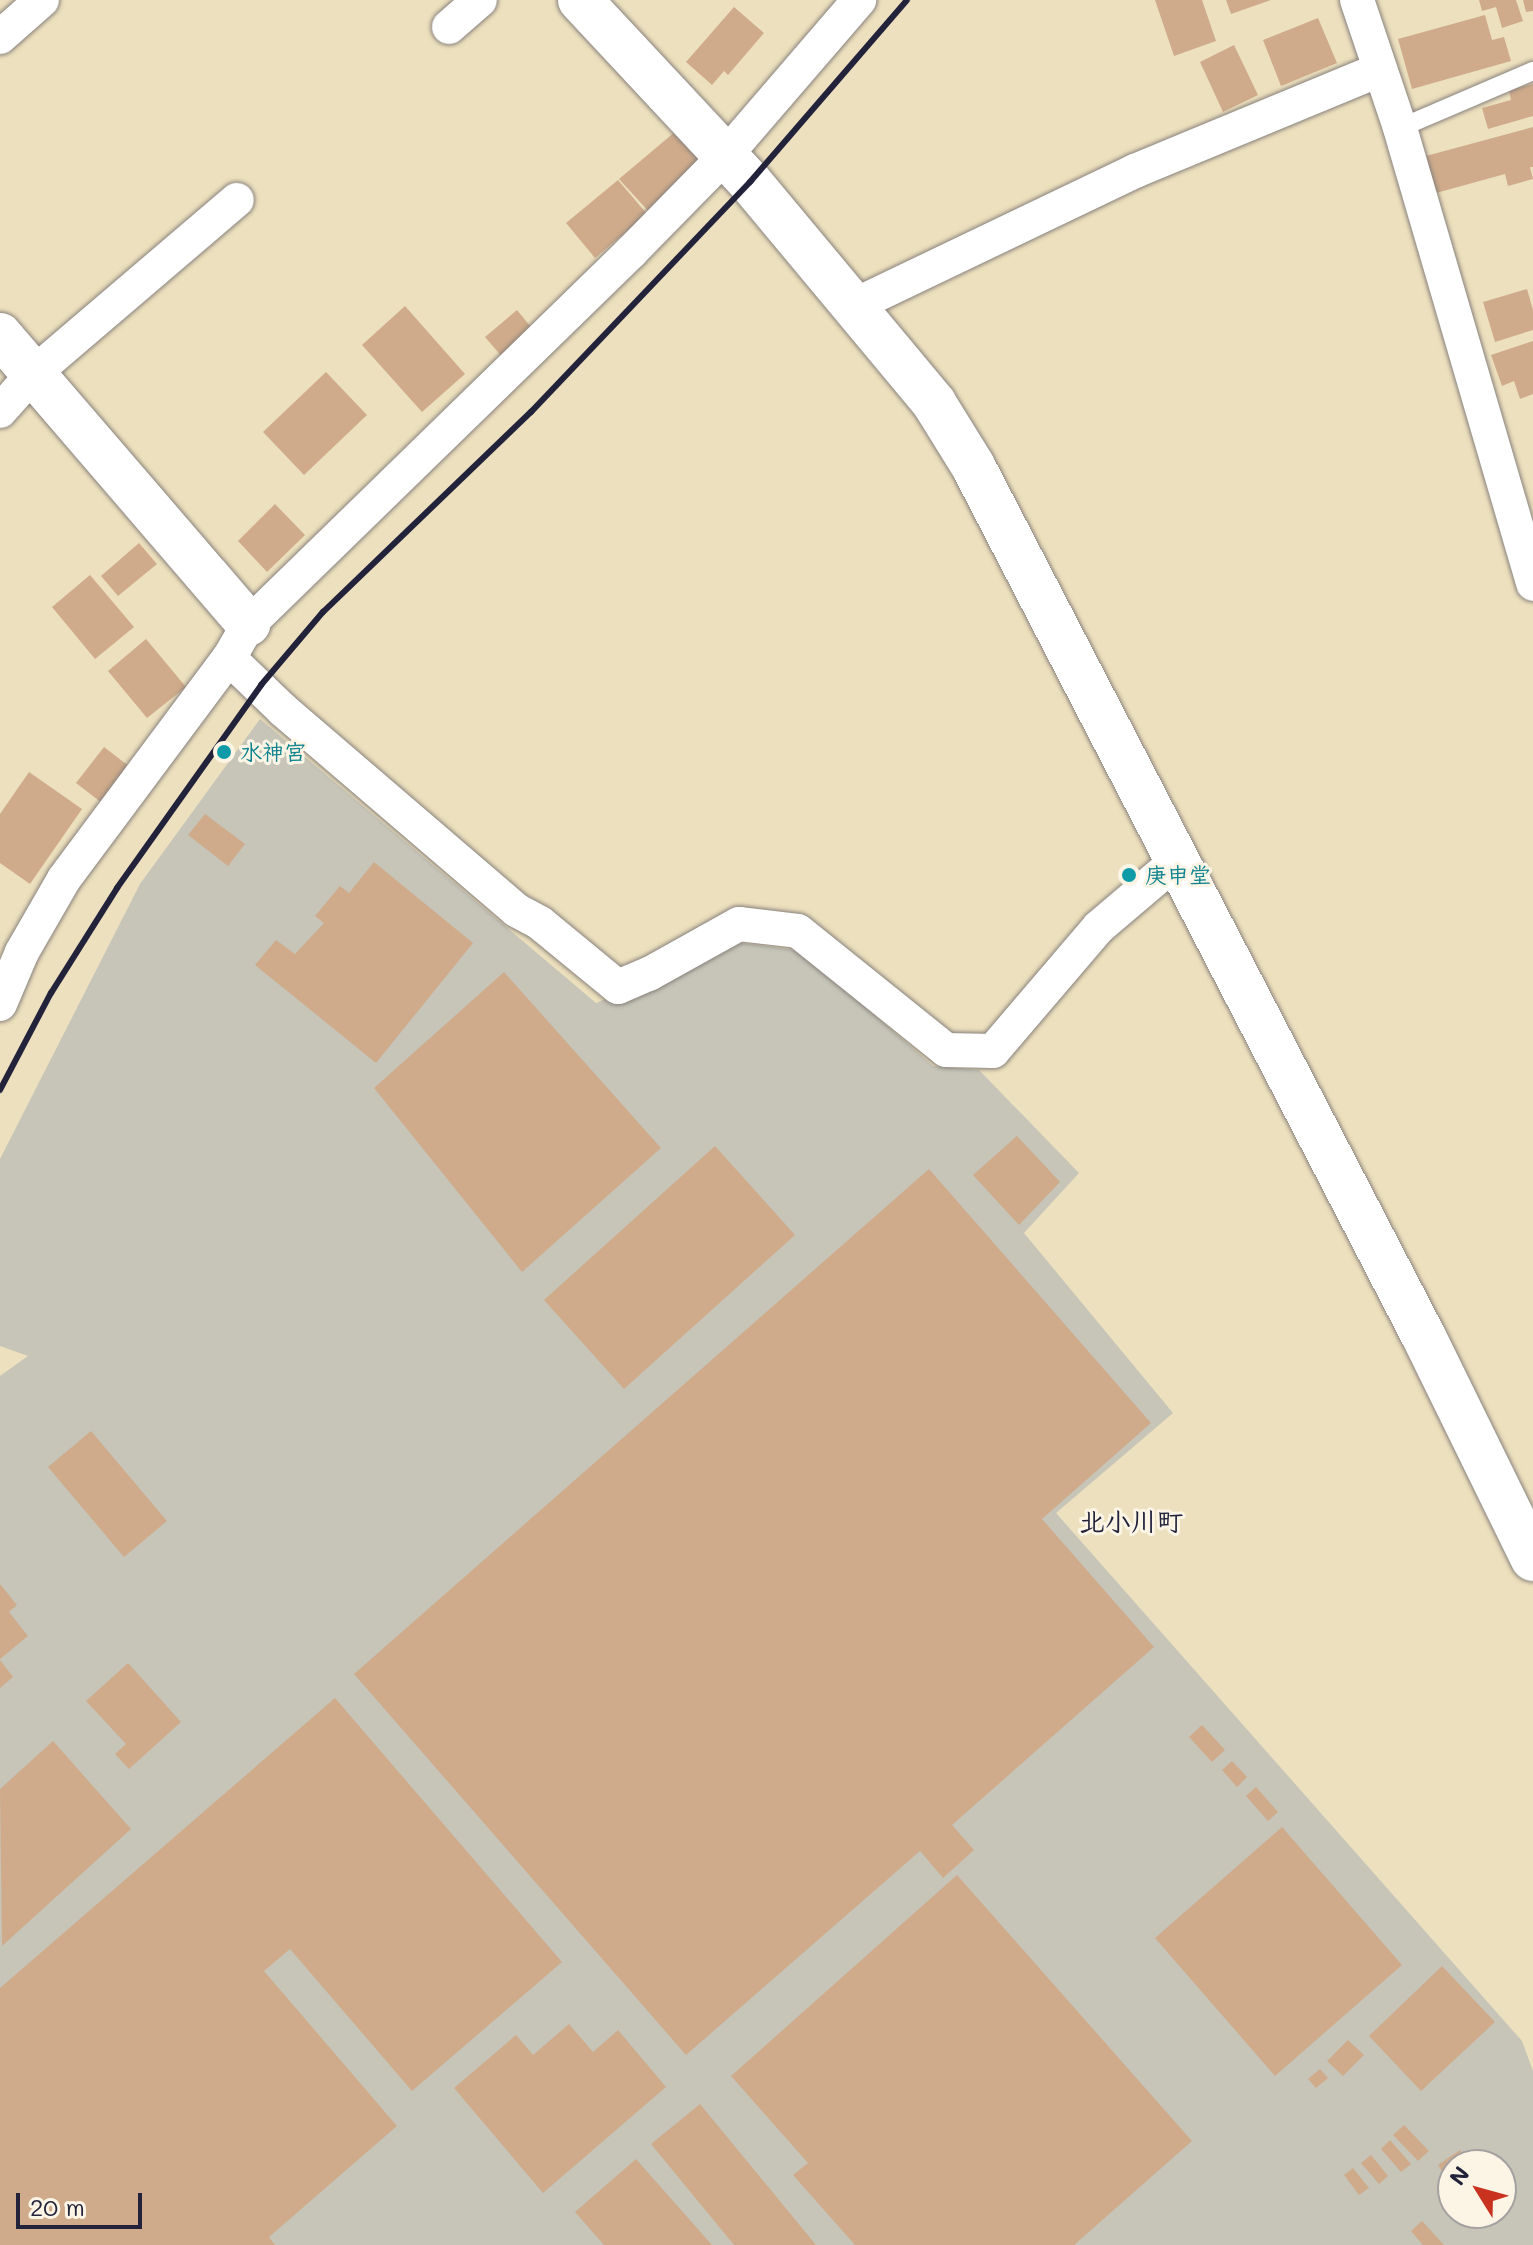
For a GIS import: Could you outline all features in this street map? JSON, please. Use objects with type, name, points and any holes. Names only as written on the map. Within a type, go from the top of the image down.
[{"type":"street","points":[[0,37],[42,0]]},
{"type":"street","points":[[449,27],[480,0]]},
{"type":"street","points":[[580,0],[725,156],[934,403],[973,466],[1179,859],[1290,1084],[1425,1339],[1533,1559]]},
{"type":"street","points":[[0,1004],[22,952],[64,879],[239,641],[725,156],[859,0]]},
{"type":"street","points":[[1357,0],[1400,128],[1527,546],[1533,584]]},
{"type":"street","points":[[851,307],[1135,171],[1379,70]]},
{"type":"street","points":[[0,411],[33,374],[237,200]]},
{"type":"street","points":[[0,335],[239,641],[283,710],[516,910],[540,923],[618,987],[649,974],[739,924],[798,931],[946,1050],[993,1051],[1099,927],[1179,859]]},
{"type":"lane","points":[[1400,128],[1533,71]]},
{"type":"shaded area","points":[[260,719],[596,1003],[741,943],[801,951],[933,1066],[979,1070],[1079,1173],[1024,1233],[1173,1413],[1056,1513],[1522,2041],[1533,2071],[1533,2245],[0,2245],[0,1376],[28,1356],[0,1346],[0,1159],[140,884]]},
{"type":"building","points":[[1155,0],[1202,0],[1216,41],[1174,56]]},
{"type":"building","points":[[1226,0],[1271,0],[1231,14]]},
{"type":"building","points":[[1479,0],[1516,0],[1523,21],[1502,28],[1496,7],[1482,11]]},
{"type":"building","points":[[1523,0],[1533,0],[1533,11],[1526,12]]},
{"type":"building","points":[[734,7],[764,33],[728,75],[724,71],[712,85],[686,62]]},
{"type":"building","points":[[1485,15],[1492,40],[1504,37],[1511,61],[1412,89],[1398,39]]},
{"type":"building","points":[[1318,18],[1337,63],[1281,86],[1263,40]]},
{"type":"building","points":[[1234,45],[1258,95],[1223,112],[1200,62]]},
{"type":"building","points":[[1533,84],[1533,116],[1488,129],[1482,108],[1511,100],[1509,90]]},
{"type":"building","points":[[1533,127],[1533,167],[1530,167],[1533,179],[1508,186],[1505,174],[1436,193],[1426,156]]},
{"type":"building","points":[[676,131],[698,155],[696,174],[651,214],[619,179]]},
{"type":"building","points":[[618,180],[647,214],[595,258],[566,223]]},
{"type":"building","points":[[1527,289],[1533,310],[1533,330],[1495,342],[1483,302]]},
{"type":"building","points":[[405,306],[465,374],[422,412],[362,345]]},
{"type":"building","points":[[517,310],[535,332],[504,359],[485,337]]},
{"type":"building","points":[[1533,341],[1533,394],[1520,399],[1514,381],[1502,386],[1491,355]]},
{"type":"building","points":[[326,372],[367,415],[304,475],[263,432]]},
{"type":"building","points":[[275,504],[305,535],[267,572],[238,541]]},
{"type":"building","points":[[139,543],[157,564],[118,596],[101,576]]},
{"type":"building","points":[[90,575],[134,627],[95,659],[52,607]]},
{"type":"building","points":[[146,639],[186,687],[147,718],[108,671]]},
{"type":"building","points":[[104,747],[130,767],[102,803],[76,783]]},
{"type":"building","points":[[29,772],[82,809],[30,884],[0,863],[0,814]]},
{"type":"building","points":[[205,814],[245,844],[228,866],[188,835]]},
{"type":"building","points":[[374,862],[473,943],[376,1063],[255,965],[276,940],[295,954],[324,923],[315,916],[340,886],[349,893]]},
{"type":"building","points":[[504,972],[661,1148],[522,1272],[374,1088]]},
{"type":"building","points":[[1017,1136],[1060,1182],[1019,1225],[973,1175]]},
{"type":"building","points":[[715,1146],[795,1235],[624,1389],[544,1300]]},
{"type":"building","points":[[929,1169],[1151,1423],[1042,1519],[1154,1647],[952,1825],[974,1850],[943,1878],[920,1851],[686,2055],[354,1674]]},
{"type":"building","points":[[91,1431],[167,1521],[124,1557],[48,1467]]},
{"type":"building","points":[[0,1584],[17,1605],[9,1612],[28,1636],[0,1659]]},
{"type":"building","points":[[0,1660],[13,1677],[0,1688]]},
{"type":"building","points":[[128,1663],[181,1722],[129,1769],[115,1754],[126,1744],[86,1701]]},
{"type":"building","points":[[335,1698],[562,1962],[412,2091],[290,1949],[264,1971],[397,2126],[269,2237],[275,2245],[0,2245],[0,1988]]},
{"type":"building","points":[[1202,1725],[1225,1750],[1212,1762],[1189,1737]]},
{"type":"building","points":[[53,1741],[131,1829],[2,1946],[0,1789]]},
{"type":"building","points":[[1232,1761],[1247,1777],[1237,1787],[1222,1770]]},
{"type":"building","points":[[1256,1787],[1278,1812],[1268,1821],[1246,1796]]},
{"type":"building","points":[[1282,1827],[1402,1965],[1275,2076],[1155,1938]]},
{"type":"building","points":[[957,1875],[1192,2141],[1074,2245],[855,2245],[793,2175],[808,2163],[731,2076]]},
{"type":"building","points":[[1442,1966],[1495,2022],[1421,2091],[1369,2036]]},
{"type":"building","points":[[569,2024],[593,2052],[618,2030],[666,2087],[543,2193],[454,2088],[516,2035],[533,2055]]},
{"type":"building","points":[[1348,2040],[1364,2055],[1343,2076],[1327,2061]]},
{"type":"building","points":[[1320,2069],[1328,2078],[1316,2088],[1308,2079]]},
{"type":"building","points":[[700,2104],[816,2245],[734,2245],[651,2144]]},
{"type":"building","points":[[1404,2125],[1429,2151],[1418,2161],[1393,2135]]},
{"type":"building","points":[[1390,2140],[1411,2164],[1401,2172],[1381,2149]]},
{"type":"building","points":[[1371,2155],[1388,2176],[1379,2184],[1361,2163]]},
{"type":"building","points":[[636,2159],[712,2245],[604,2245],[575,2212]]},
{"type":"building","points":[[1353,2168],[1369,2188],[1359,2195],[1344,2175]]},
{"type":"building","points":[[1422,2221],[1444,2245],[1423,2245],[1411,2231]]},
{"type":"railway","points":[[0,1090],[51,993],[117,888],[261,685],[323,612],[531,412],[750,182],[907,0]]},
{"type":"place","name":"水神宮","points":[[224,752]]},
{"type":"place","name":"庚申堂","points":[[1129,875]]},
{"type":"district","name":"北小川町","points":[[1131,1522]]}]
